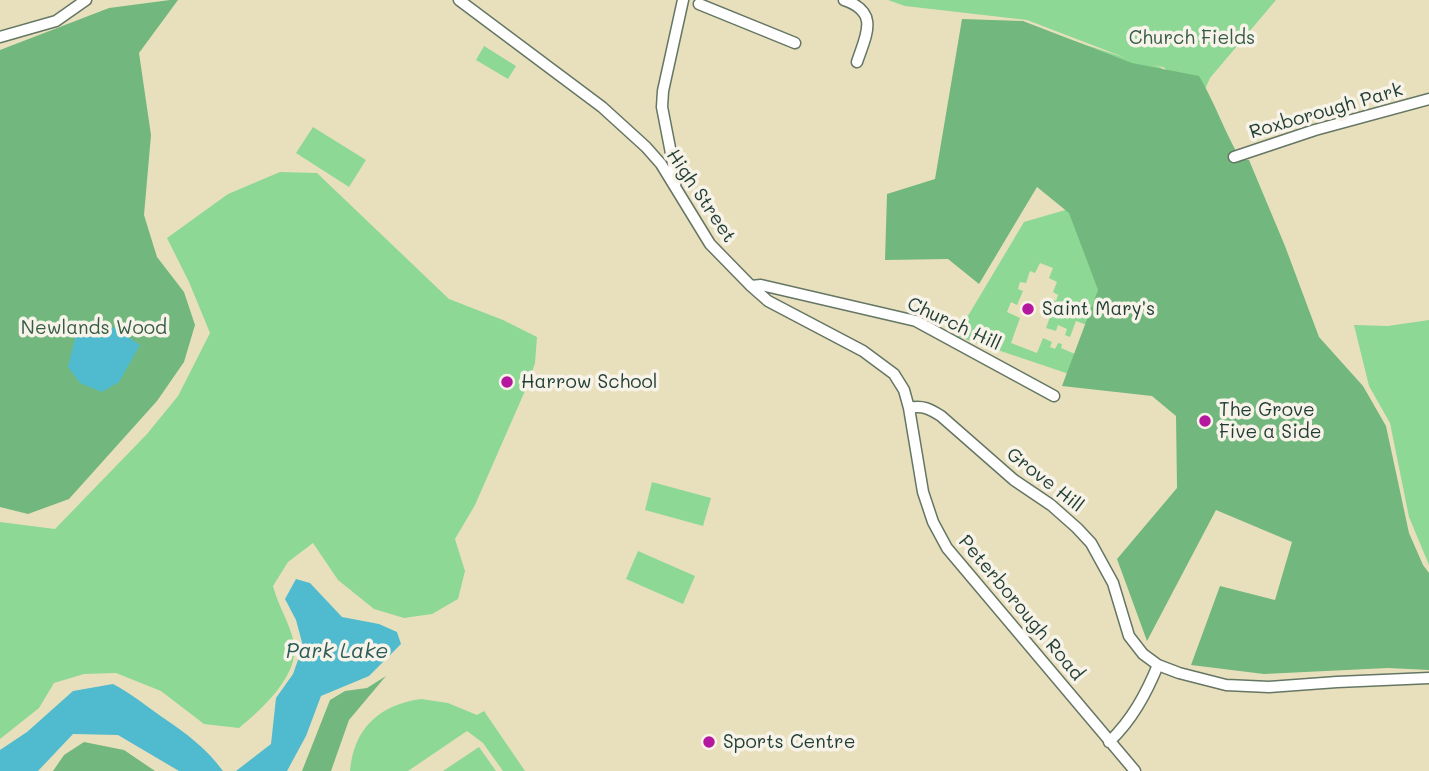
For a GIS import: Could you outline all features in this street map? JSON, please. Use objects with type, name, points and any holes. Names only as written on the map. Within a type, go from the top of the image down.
[{"type":"street","points":[[0,37],[56,21],[86,0]]},
{"type":"street","name":"High Street","points":[[458,0],[611,115],[661,164],[710,244],[751,286],[768,301],[883,364],[898,379],[909,408]]},
{"type":"street","points":[[674,187],[676,179],[664,125],[662,99],[683,0]]},
{"type":"street","points":[[844,0],[857,5],[867,16],[857,62]]},
{"type":"street","points":[[699,4],[795,43]]},
{"type":"street","name":"Roxborough Park","points":[[1234,157],[1315,130],[1429,99]]},
{"type":"street","name":"Church Hill","points":[[751,286],[761,285],[916,321],[1054,396]]},
{"type":"street","name":"Grove Hill","points":[[909,408],[928,408],[941,416],[1014,480],[1051,505],[1077,528],[1091,543],[1104,565],[1129,636],[1143,654],[1158,665],[1226,685],[1258,687],[1429,678]]},
{"type":"street","name":"Peterborough Road","points":[[909,408],[923,492],[933,522],[947,548],[1135,771]]},
{"type":"street","points":[[1109,742],[1137,708],[1158,665]]},
{"type":"green space","name":"Newlands Wood","points":[[178,0],[139,53],[151,135],[144,215],[157,257],[184,292],[195,325],[184,362],[157,401],[69,499],[28,514],[0,507],[0,50],[109,8]]},
{"type":"green space","name":"Church Fields","points":[[888,0],[1276,0],[1210,78],[1202,96],[1163,67],[1153,65],[1160,67],[1203,101],[1046,32],[1126,58],[1027,20],[905,6]]},
{"type":"green space","points":[[962,19],[1023,21],[1132,63],[1199,76],[1241,160],[1249,160],[1319,337],[1363,386],[1386,426],[1409,533],[1429,573],[1429,670],[1388,668],[1264,674],[1191,665],[1220,586],[1275,600],[1292,542],[1216,510],[1147,641],[1117,559],[1177,488],[1176,416],[1152,396],[1062,386],[1098,290],[1069,213],[1037,187],[979,284],[948,259],[885,260],[887,194],[935,179]]},
{"type":"green space","points":[[484,46],[516,66],[508,79],[476,60]]},
{"type":"green space","points":[[313,127],[366,160],[349,187],[296,153]]},
{"type":"green space","points":[[280,172],[317,173],[449,299],[503,320],[537,337],[535,363],[528,384],[475,505],[455,539],[465,571],[458,599],[432,614],[404,618],[374,609],[338,580],[313,543],[288,562],[273,586],[294,643],[291,667],[277,691],[239,728],[204,724],[161,691],[116,673],[84,674],[54,683],[39,708],[0,739],[0,522],[55,529],[147,434],[178,396],[210,333],[167,238],[228,194]]},
{"type":"green space","points":[[1079,206],[1100,290],[1069,374],[956,336],[1024,222]],"holes":[[[1040,263],[1053,268],[1049,278],[1057,282],[1053,292],[1058,295],[1056,301],[1050,299],[1045,315],[1050,317],[1046,328],[1056,331],[1058,325],[1067,329],[1065,335],[1070,337],[1076,321],[1087,325],[1075,354],[1061,348],[1062,344],[1058,343],[1055,349],[1050,347],[1052,342],[1043,338],[1037,353],[1011,343],[1020,318],[1007,312],[1011,302],[1017,305],[1023,291],[1018,289],[1020,282],[1026,283],[1030,271],[1035,273]]]},
{"type":"green space","points":[[1429,320],[1429,565],[1409,517],[1390,423],[1369,386],[1354,325],[1388,326]]},
{"type":"green space","points":[[652,482],[711,498],[703,526],[645,510]]},
{"type":"green space","points":[[638,551],[695,576],[683,604],[626,579]]},
{"type":"green space","points":[[386,676],[349,720],[331,771],[302,771],[330,700],[345,691],[367,688]]},
{"type":"green space","points":[[421,699],[448,703],[477,715],[484,711],[525,771],[503,771],[483,743],[467,731],[408,771],[350,771],[357,742],[371,721],[393,707]]},
{"type":"green space","points":[[84,742],[124,750],[155,771],[53,771],[64,755]]},
{"type":"green space","points":[[479,747],[496,771],[443,771]]},
{"type":"water","points":[[78,326],[111,326],[140,345],[119,382],[102,392],[80,383],[68,367]]},
{"type":"water","name":"Park Lake","points":[[296,579],[310,583],[342,617],[379,624],[397,632],[401,644],[369,676],[321,696],[306,736],[287,771],[236,771],[271,744],[276,698],[293,674],[303,646],[296,620],[285,599]]},
{"type":"water","points":[[113,684],[187,735],[210,755],[223,771],[179,771],[118,735],[73,734],[38,771],[0,771],[0,750],[27,732],[73,691]]},
{"type":"place","name":"Saint Mary's","points":[[1028,309]]},
{"type":"place","name":"Harrow School","points":[[507,382]]},
{"type":"place","name":"The Grove Five a Side","points":[[1205,421]]},
{"type":"place","name":"Sports Centre","points":[[709,742]]}]
